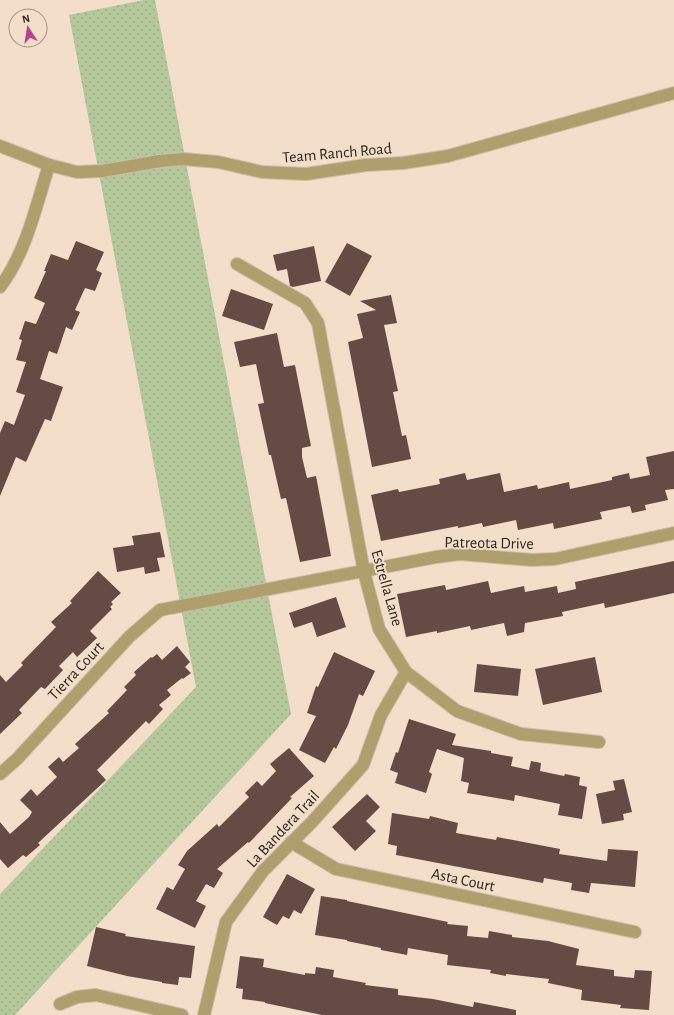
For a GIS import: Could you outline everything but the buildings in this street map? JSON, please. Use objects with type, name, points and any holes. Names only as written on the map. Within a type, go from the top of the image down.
[{"type":"street","name":"Team Ranch Road","points":[[0,146],[49,166],[66,171],[89,172],[160,161],[207,160],[262,172],[290,175],[366,165],[418,161],[477,149],[674,93]]},
{"type":"street","points":[[0,287],[10,272],[21,248],[49,166]]},
{"type":"street","name":"Estrella Lane","points":[[237,264],[305,303],[318,323],[364,572],[379,629],[406,672],[457,711],[521,734],[599,742]]},
{"type":"street","name":"Patreota Drive","points":[[185,605],[364,572],[436,557],[460,554],[532,560],[555,559],[674,533]]},
{"type":"street","name":"Tierra Court","points":[[0,774],[17,759],[129,637],[160,610],[185,605]]},
{"type":"street","name":"La Bandera Trail","points":[[204,1015],[226,922],[264,871],[312,822],[363,764],[380,715],[406,672]]},
{"type":"street","name":"Asta Court","points":[[291,842],[336,869],[635,932]]},
{"type":"street","points":[[60,1004],[77,998],[96,995],[182,1015]]},
{"type":"green space","points":[[144,0],[155,0],[291,714],[15,1015],[0,1015],[0,894],[196,687],[69,15]]}]
